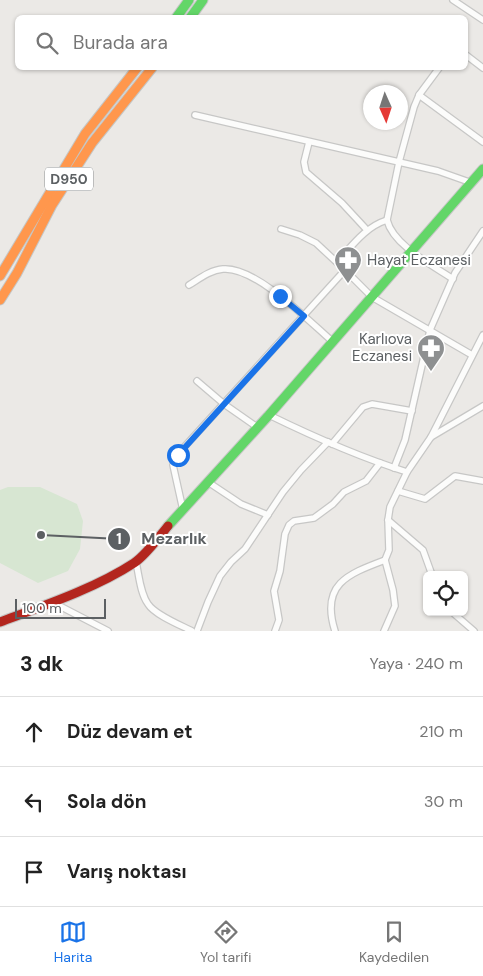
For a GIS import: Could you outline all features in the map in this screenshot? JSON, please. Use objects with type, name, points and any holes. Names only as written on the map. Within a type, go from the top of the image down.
[{"type":"main road","points":[[178,15],[189,0]]},
{"type":"main road","points":[[192,15],[203,0]]},
{"type":"main road","name":"D950","points":[[0,276],[85,134],[135,70]]},
{"type":"main road","name":"D950","points":[[0,300],[17,273],[52,205],[92,143],[150,70]]},
{"type":"main road","points":[[0,622],[52,602],[104,579],[136,562],[269,415],[482,173]]},
{"type":"street","points":[[453,0],[482,17]]},
{"type":"street","points":[[468,57],[483,68]]},
{"type":"street","points":[[438,70],[419,95],[414,107],[399,162],[387,220],[389,229],[412,252],[453,279]]},
{"type":"street","points":[[419,95],[483,142]]},
{"type":"street","points":[[195,115],[399,162],[472,183]]},
{"type":"street","points":[[309,142],[304,162],[306,172],[342,203],[367,230]]},
{"type":"street","points":[[337,262],[367,230],[387,220]]},
{"type":"street","points":[[281,229],[308,238],[346,270],[372,297],[472,355]]},
{"type":"street","points":[[394,468],[405,440],[430,330],[453,279],[483,231]]},
{"type":"street","points":[[188,285],[216,270],[234,270],[250,276],[304,316],[333,342]]},
{"type":"street","points":[[183,510],[173,465],[178,455],[346,270]]},
{"type":"street","points":[[384,631],[395,606],[385,560],[388,550],[390,507],[407,472],[430,437],[483,336]]},
{"type":"street","points":[[197,381],[224,404],[257,427]]},
{"type":"street","points":[[197,631],[220,576],[231,562],[246,549],[282,492],[301,470],[330,443],[363,407],[372,404],[412,411]]},
{"type":"street","points":[[430,437],[483,406]]},
{"type":"street","points":[[269,415],[330,443],[407,472]]},
{"type":"street","points":[[275,631],[279,620],[274,591],[280,571],[285,534],[289,525],[294,521],[314,518],[333,504],[344,492],[366,480],[380,463]]},
{"type":"street","points":[[398,491],[425,499],[456,476],[483,481]]},
{"type":"street","points":[[208,482],[241,504],[268,515]]},
{"type":"street","points":[[388,520],[423,550],[431,571]]},
{"type":"street","points":[[335,631],[332,622],[331,600],[336,586],[353,572],[385,560]]},
{"type":"street","points":[[136,562],[145,599],[149,606],[156,612],[192,631]]},
{"type":"street","points":[[52,602],[108,631]]},
{"type":"street","points":[[457,616],[474,631]]},
{"type":"green space","points":[[8,487],[40,487],[77,504],[83,521],[80,549],[68,571],[38,583],[0,563],[0,490]]},
{"type":"traffic: fast","points":[[178,15],[189,0]]},
{"type":"traffic: fast","points":[[192,15],[203,0]]},
{"type":"traffic: fast","points":[[168,526],[269,415],[483,169]]},
{"type":"traffic: slow","points":[[0,276],[85,134],[135,70]]},
{"type":"traffic: slow","points":[[0,300],[17,273],[52,205],[92,143],[150,70]]},
{"type":"traffic: jam","points":[[0,622],[69,596],[119,572],[143,555],[168,526]]},
{"type":"place","name":"Hayat Eczanesi","points":[[348,284]]},
{"type":"place","name":"Karlıova Eczanesi","points":[[431,372]]},
{"type":"place","name":"Mezarlık","points":[[41,535]]},
{"type":"route","points":[[178,455],[304,316],[280,296]]}]
